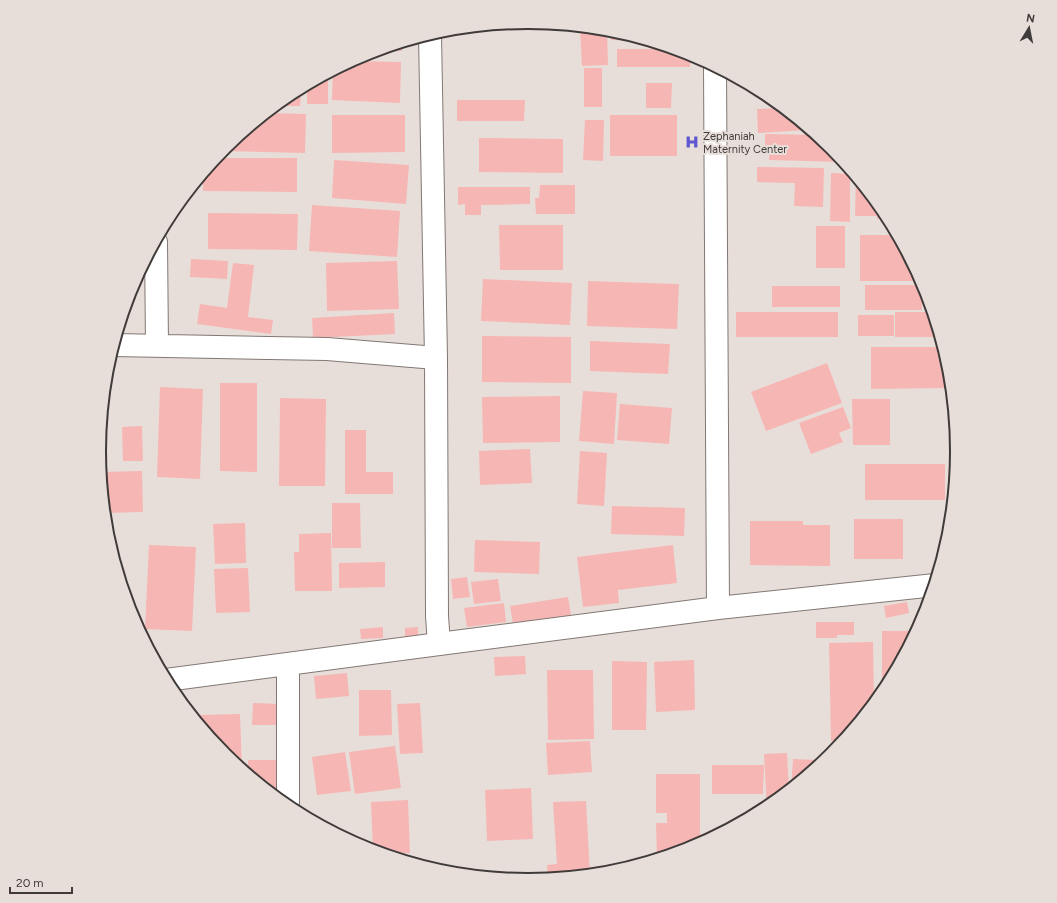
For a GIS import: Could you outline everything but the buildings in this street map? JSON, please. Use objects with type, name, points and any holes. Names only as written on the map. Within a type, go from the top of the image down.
[{"type":"street","points":[[430,41],[436,358],[437,616],[439,644]]},
{"type":"street","points":[[715,73],[718,608]]},
{"type":"street","points":[[156,253],[157,346]]},
{"type":"street","points":[[119,345],[327,349],[436,358]]},
{"type":"street","points":[[173,679],[718,608],[929,586]]},
{"type":"street","points":[[288,664],[288,799]]},
{"type":"place","name":"Zephaniah Maternity Center","points":[[692,142]]}]
